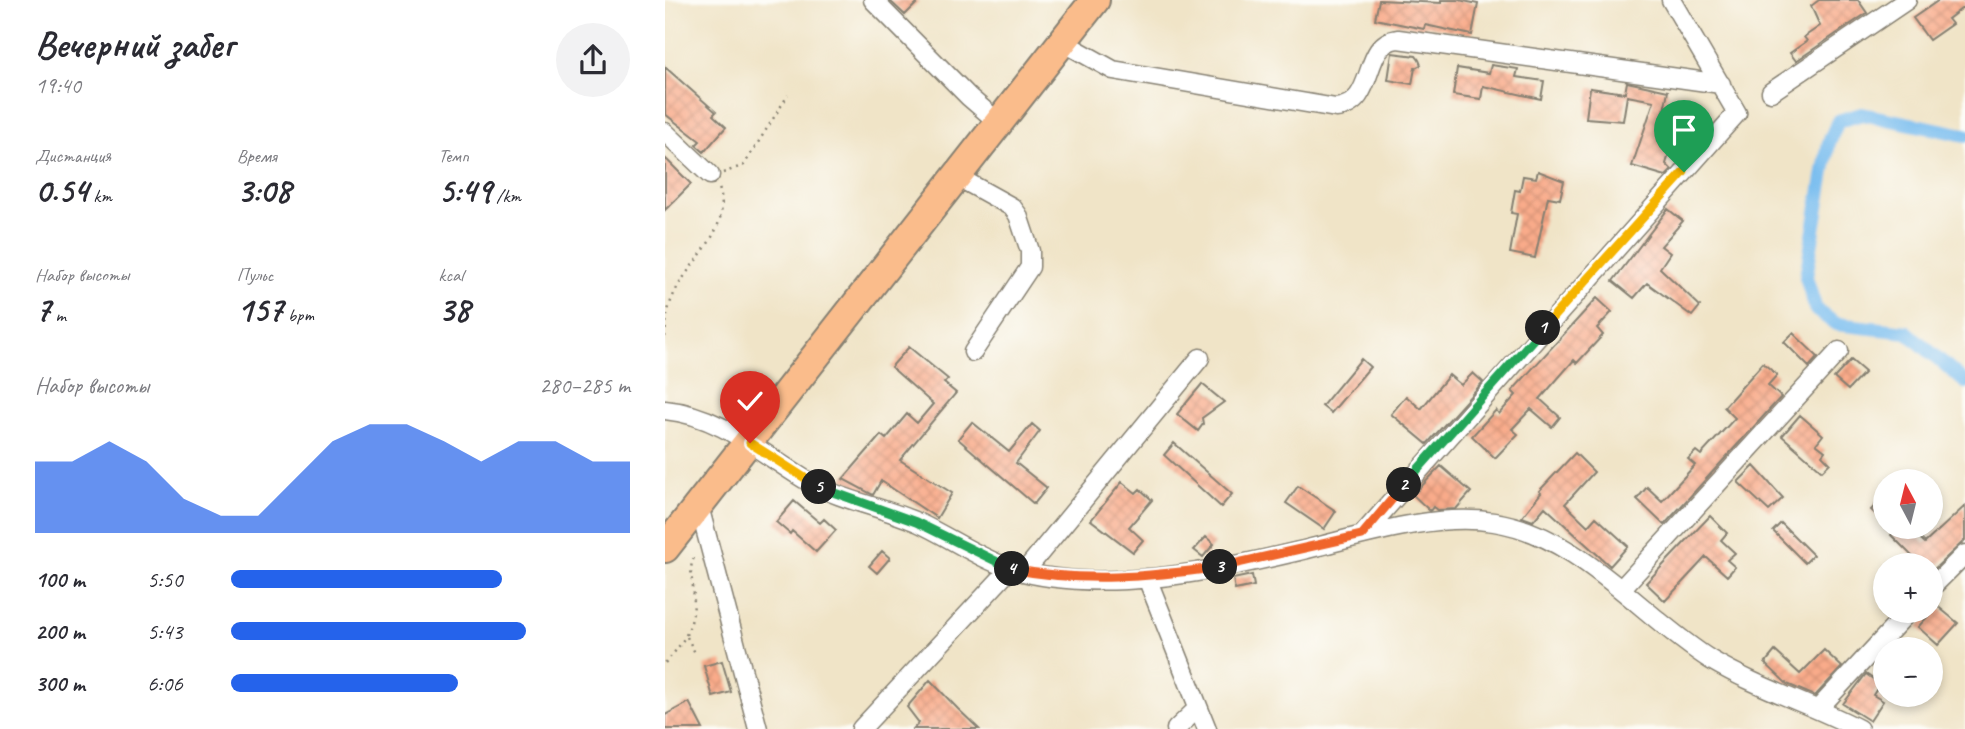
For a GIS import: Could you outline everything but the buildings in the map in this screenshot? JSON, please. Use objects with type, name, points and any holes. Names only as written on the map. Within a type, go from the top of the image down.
[{"type":"highway","points":[[665,548],[701,519],[750,443],[1095,0]]},
{"type":"street","points":[[873,0],[969,97],[998,122]]},
{"type":"street","points":[[1362,535],[1737,113],[1671,0]]},
{"type":"street","points":[[1771,92],[1907,0]]},
{"type":"street","points":[[1061,41],[1114,70],[1336,108],[1357,100],[1380,48],[1388,40],[1398,39],[1721,84]]},
{"type":"street","points":[[665,132],[710,175]]},
{"type":"street","points":[[956,176],[1012,207],[1030,251],[1027,275],[988,326],[973,352]]},
{"type":"street","points":[[1622,588],[1839,351]]},
{"type":"street","points":[[861,729],[1017,570],[1200,358]]},
{"type":"street","points":[[665,410],[714,423],[823,489],[916,522],[1017,570],[1069,578],[1147,578],[1258,560],[1362,535],[1443,523],[1493,522],[1531,533],[1585,563],[1622,588],[1686,644],[1745,679],[1819,708],[1859,729]]},
{"type":"street","points":[[701,519],[758,729]]},
{"type":"street","points":[[1943,576],[1965,554]]},
{"type":"street","points":[[1147,578],[1207,729]]},
{"type":"street","points":[[1819,708],[1898,623]]},
{"type":"street","points":[[1175,729],[1198,708]]},
{"type":"path","points":[[665,337],[666,318],[674,294],[718,228],[722,216],[720,189],[710,175],[744,165],[788,95]]},
{"type":"path","points":[[665,663],[687,637],[693,604],[689,566],[701,519]]},
{"type":"path","points":[[687,637],[695,653]]},
{"type":"waterway","points":[[1965,135],[1862,114],[1838,121],[1829,142],[1806,277],[1816,310],[1836,324],[1907,332],[1965,382]]},
{"type":"route","points":[[750,443],[768,457],[823,489],[916,522],[1010,569],[1043,575],[1095,579],[1147,578],[1222,567],[1362,535],[1684,172]]}]
